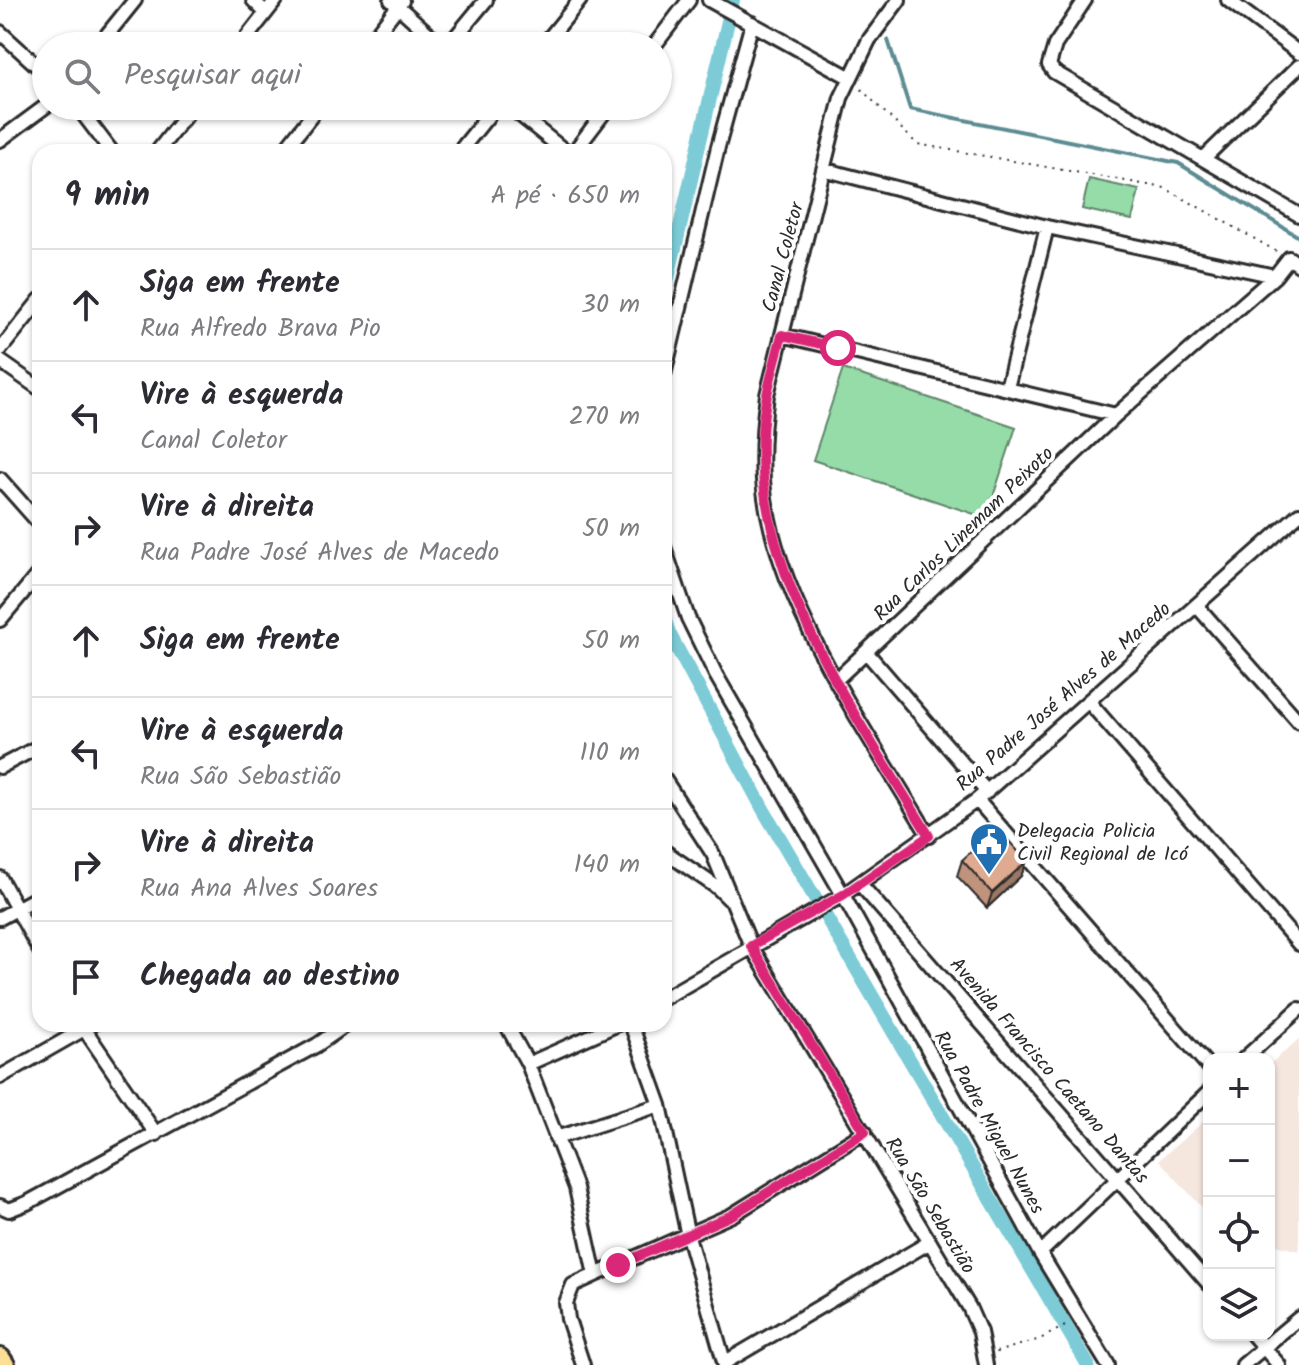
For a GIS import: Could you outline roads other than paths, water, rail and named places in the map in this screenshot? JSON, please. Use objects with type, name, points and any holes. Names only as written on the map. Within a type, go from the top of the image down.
[{"type":"highway","points":[[0,1359],[4,1365]]},
{"type":"street","points":[[109,32],[135,0]]},
{"type":"street","points":[[253,0],[266,13]]},
{"type":"street","points":[[251,32],[276,0]]},
{"type":"street","points":[[457,32],[486,0]]},
{"type":"street","points":[[554,32],[580,0]]},
{"type":"street","points":[[665,32],[689,0]]},
{"type":"street","name":"Canal Coletor","points":[[899,0],[869,40],[849,77],[767,395],[762,436],[763,482],[781,563],[837,679],[929,836]]},
{"type":"street","points":[[1085,0],[1055,45],[1049,65],[1061,76],[1299,215]]},
{"type":"street","points":[[1228,0],[1299,53]]},
{"type":"street","points":[[711,1],[849,77]]},
{"type":"street","points":[[377,32],[397,2],[430,32]]},
{"type":"street","points":[[672,341],[747,20]]},
{"type":"street","points":[[0,32],[32,61]]},
{"type":"street","points":[[1204,158],[1299,66]]},
{"type":"street","points":[[0,140],[32,116]]},
{"type":"street","points":[[88,120],[106,144]]},
{"type":"street","points":[[163,144],[182,120]]},
{"type":"street","points":[[289,144],[308,120]]},
{"type":"street","points":[[465,144],[485,120]]},
{"type":"street","points":[[526,120],[556,144]]},
{"type":"street","points":[[580,144],[598,120]]},
{"type":"street","points":[[826,170],[1047,227],[1275,276]]},
{"type":"street","points":[[1007,388],[1047,227]]},
{"type":"street","name":"Rua Carlos Linemam Peixoto","points":[[837,679],[1116,415],[1294,261]]},
{"type":"street","points":[[0,350],[32,310]]},
{"type":"street","points":[[782,335],[1116,415]]},
{"type":"street","points":[[0,361],[32,383]]},
{"type":"street","points":[[0,479],[32,515]]},
{"type":"street","name":"Rua Padre José Alves de Macedo","points":[[672,993],[860,884],[982,796],[1299,514]]},
{"type":"street","name":"Rua Padre Miguel Nunes","points":[[672,571],[688,618],[716,675],[837,898],[1040,1253],[1108,1365]]},
{"type":"street","points":[[0,620],[32,582]]},
{"type":"street","points":[[1197,606],[1299,722]]},
{"type":"street","points":[[867,653],[1203,1060]]},
{"type":"street","points":[[1089,702],[1299,944]]},
{"type":"street","points":[[0,767],[32,750]]},
{"type":"street","name":"Rua São Sebastião","points":[[672,791],[713,854],[751,946],[969,1307],[987,1360]]},
{"type":"street","points":[[672,856],[718,888],[734,904]]},
{"type":"street","points":[[0,878],[32,937]]},
{"type":"street","name":"Avenida Francisco Caetano Dantas","points":[[860,884],[1203,1277]]},
{"type":"street","points":[[0,918],[32,900]]},
{"type":"street","points":[[1251,1053],[1299,1009]]},
{"type":"street","points":[[0,1077],[76,1032]]},
{"type":"street","points":[[90,1032],[156,1134]]},
{"type":"street","points":[[0,1206],[9,1210],[27,1203],[336,1032]]},
{"type":"street","points":[[510,1032],[528,1064],[576,1188],[595,1275]]},
{"type":"street","points":[[528,1064],[600,1032]]},
{"type":"street","points":[[634,1032],[660,1105],[688,1236],[724,1364],[930,1242]]},
{"type":"street","points":[[1040,1253],[1203,1098]]},
{"type":"street","points":[[556,1138],[660,1105]]},
{"type":"street","points":[[583,1365],[566,1303],[573,1285],[732,1215],[865,1132]]},
{"type":"street","points":[[1243,1365],[1299,1318]]},
{"type":"street","points":[[1258,1341],[1279,1365]]},
{"type":"waterway","points":[[672,261],[733,0]]},
{"type":"waterway","points":[[888,40],[910,109],[1178,163],[1299,237]]},
{"type":"waterway","points":[[672,639],[763,809],[1088,1365]]},
{"type":"place","name":"Delegacia Policia Civil Regional de Icó","points":[[989,876]]}]
